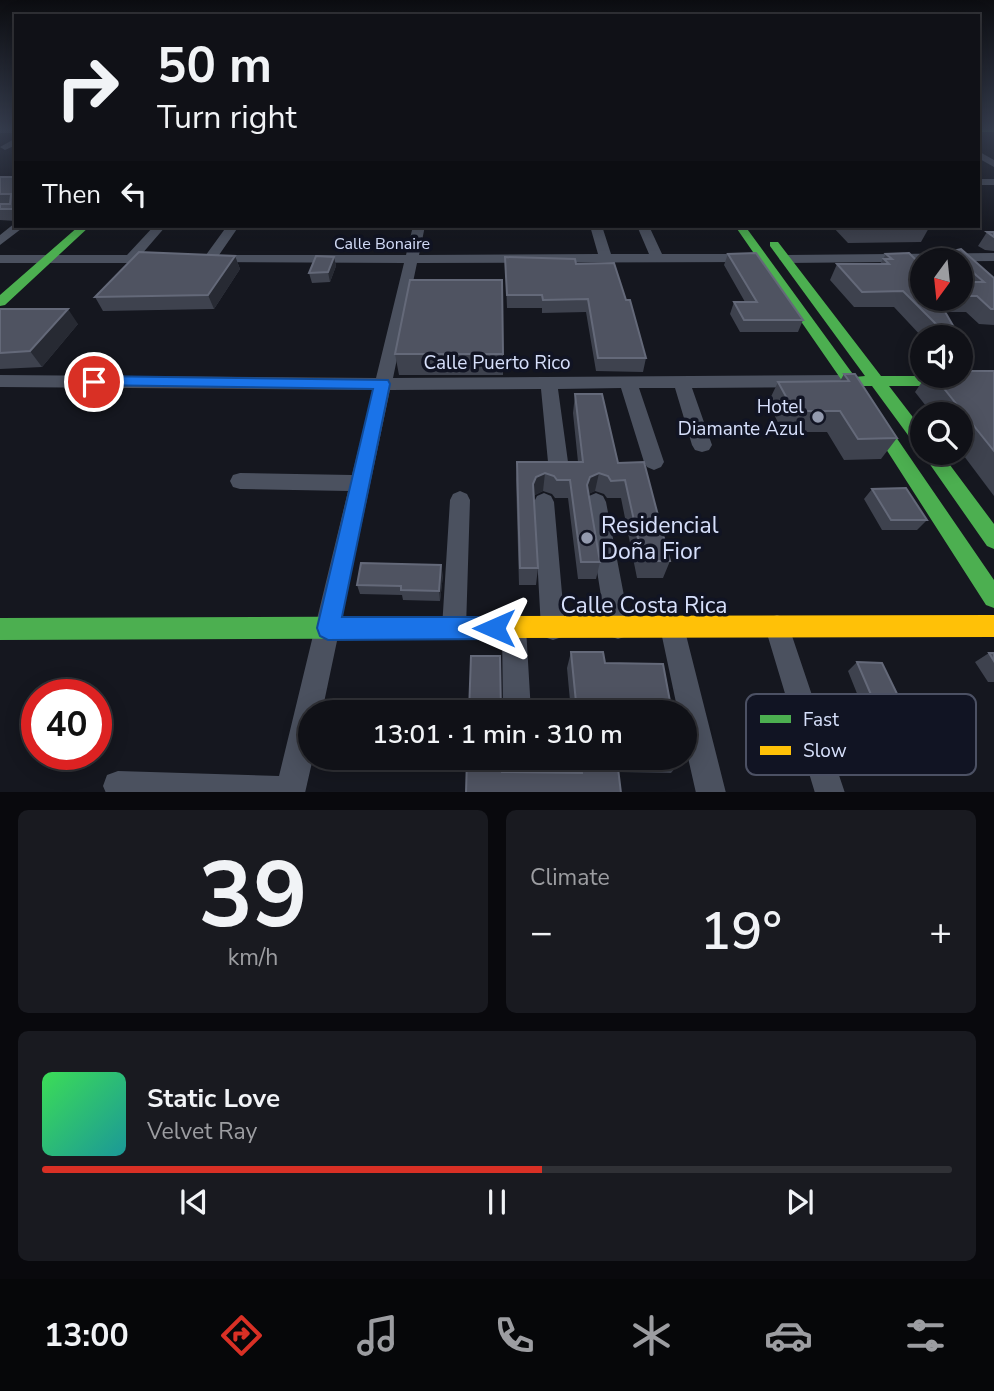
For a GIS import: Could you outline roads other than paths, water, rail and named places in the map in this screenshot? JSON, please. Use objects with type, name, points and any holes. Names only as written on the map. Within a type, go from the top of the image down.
[{"type":"street","points":[[0,241],[16,228]]},
{"type":"street","points":[[0,302],[83,228]]},
{"type":"street","points":[[125,277],[159,228]]},
{"type":"street","name":"Calle Bonaire","points":[[231,228],[205,259],[412,261],[764,258]]},
{"type":"street","points":[[118,786],[290,792],[419,228]]},
{"type":"street","points":[[597,228],[606,259]]},
{"type":"street","points":[[644,228],[658,258]]},
{"type":"street","points":[[742,228],[850,381],[994,598]]},
{"type":"street","points":[[762,228],[910,425]]},
{"type":"street","points":[[786,259],[994,257]]},
{"type":"street","points":[[0,259],[168,259]]},
{"type":"street","name":"Calle Puerto Rico","points":[[0,381],[382,384],[994,381]]},
{"type":"street","points":[[682,382],[702,444]]},
{"type":"street","points":[[549,383],[558,462]]},
{"type":"street","points":[[628,383],[654,462]]},
{"type":"street","points":[[940,465],[994,540]]},
{"type":"street","points":[[240,481],[360,483]]},
{"type":"street","points":[[454,628],[460,500]]},
{"type":"street","points":[[544,502],[553,628]]},
{"type":"street","points":[[596,502],[618,627]]},
{"type":"street","name":"Calle Costa Rica","points":[[0,629],[994,626]]},
{"type":"street","points":[[672,627],[711,792]]},
{"type":"street","points":[[777,627],[798,694]]},
{"type":"street","points":[[514,628],[517,700]]},
{"type":"street","points":[[824,775],[830,792]]},
{"type":"place","name":"Hotel Diamante Azul","points":[[818,417]]},
{"type":"place","name":"Residencial Doña Fior","points":[[587,538]]}]
